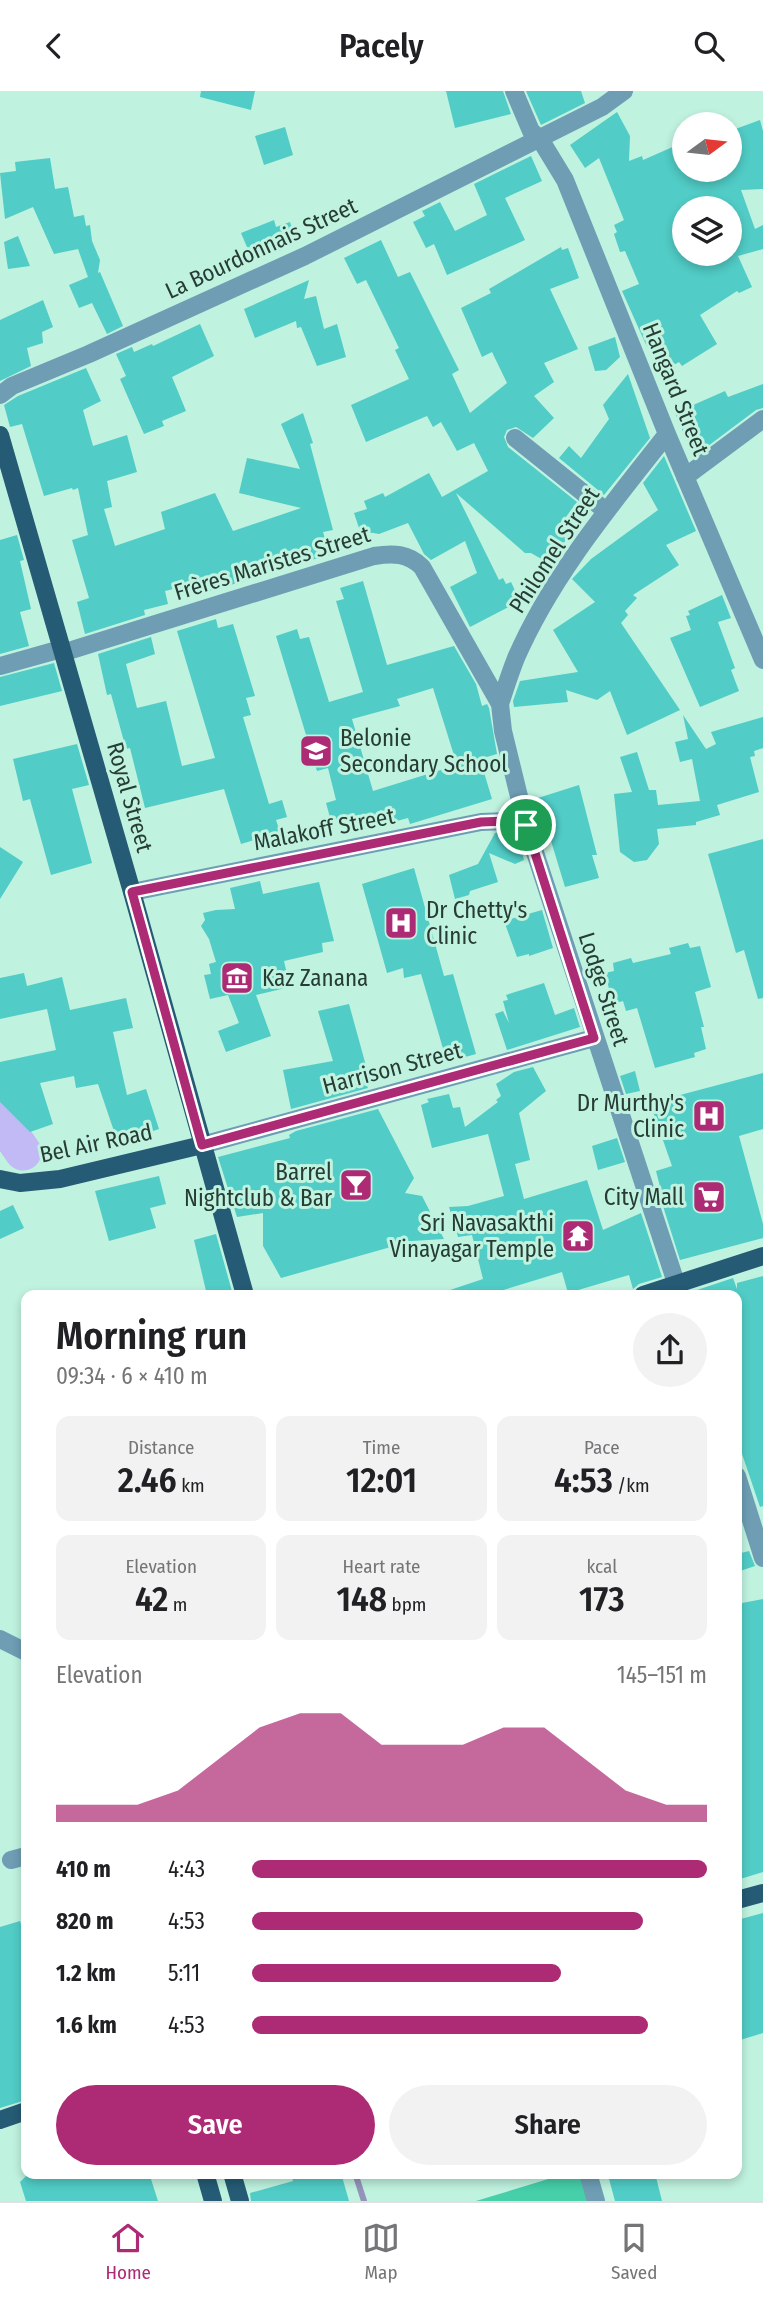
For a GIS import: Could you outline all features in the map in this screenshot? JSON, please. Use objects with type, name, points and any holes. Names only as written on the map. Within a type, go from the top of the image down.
[{"type":"main road","name":"Royal Street","points":[[0,435],[244,1290]]},
{"type":"main road","name":"Bel Air Road","points":[[0,1179],[20,1182],[60,1179],[202,1145]]},
{"type":"main road","points":[[679,1290],[763,1256]]},
{"type":"main road","points":[[742,1899],[763,1893]]},
{"type":"main road","points":[[0,2120],[21,2113]]},
{"type":"main road","points":[[207,2179],[213,2201]]},
{"type":"main road","points":[[234,2179],[240,2201]]},
{"type":"street","name":"Hangard Street","points":[[514,91],[531,131],[540,139],[565,180],[667,434],[763,660]]},
{"type":"street","name":"La Bourdonnais Street","points":[[0,395],[12,386],[305,256],[602,107],[624,91]]},
{"type":"street","points":[[685,477],[763,419]]},
{"type":"street","name":"Philomel Street","points":[[500,704],[516,659],[548,596],[606,511],[667,434]]},
{"type":"street","points":[[516,437],[606,511]]},
{"type":"street","name":"Frères Maristes Street","points":[[0,666],[62,651],[374,556],[404,555],[415,559],[422,568],[500,704]]},
{"type":"street","name":"Lodge Street","points":[[500,704],[507,750],[526,825],[679,1290]]},
{"type":"street","name":"Malakoff Street","points":[[132,892],[481,822],[507,821],[526,825]]},
{"type":"street","name":"Harrison Street","points":[[202,1145],[594,1038]]},
{"type":"street","points":[[743,1515],[763,1557]]},
{"type":"street","points":[[0,1639],[21,1650]]},
{"type":"street","points":[[590,2179],[596,2201]]},
{"type":"green space","points":[[548,2179],[597,2179],[604,2201],[476,2201]]},
{"type":"building","points":[[201,91],[255,91],[251,110],[200,97]]},
{"type":"building","points":[[446,91],[503,91],[511,114],[455,128]]},
{"type":"building","points":[[526,91],[581,91],[585,103],[541,125]]},
{"type":"building","points":[[617,112],[630,136],[629,161],[642,156],[643,160],[672,147],[672,182],[742,182],[742,127],[760,120],[763,131],[763,189],[741,190],[755,229],[763,225],[763,249],[742,255],[742,196],[672,196],[672,266],[742,265],[752,287],[739,293],[737,291],[700,315],[717,344],[682,366],[679,362],[674,365],[661,342],[647,347],[622,291],[639,284],[625,251],[620,252],[614,234],[617,232],[614,225],[624,220],[599,158],[585,168],[570,145]]},
{"type":"building","points":[[285,127],[293,155],[264,165],[255,136]]},
{"type":"building","points":[[531,156],[542,181],[505,198],[525,240],[447,275],[434,244],[426,248],[413,222],[425,216],[422,211],[440,202],[455,231],[487,215],[474,184]]},
{"type":"building","points":[[50,158],[55,189],[68,187],[74,217],[84,215],[86,226],[90,225],[92,241],[100,260],[98,273],[100,272],[123,326],[107,334],[92,303],[79,308],[69,285],[88,277],[78,249],[54,254],[33,207],[5,219],[0,173],[16,171],[15,162]]},
{"type":"building","points":[[274,220],[276,227],[290,222],[296,241],[283,246],[284,249],[253,261],[241,233]]},
{"type":"building","points":[[18,236],[30,266],[8,269],[4,242]]},
{"type":"building","points":[[381,240],[398,277],[410,272],[459,370],[452,374],[470,413],[507,383],[492,352],[482,357],[461,308],[491,293],[489,289],[561,247],[562,250],[568,248],[579,278],[550,289],[578,349],[544,363],[554,382],[534,396],[554,418],[533,438],[516,427],[507,430],[504,437],[508,447],[577,502],[560,525],[571,532],[550,564],[531,553],[525,553],[456,493],[499,580],[503,578],[506,584],[511,582],[520,601],[470,627],[450,587],[477,573],[465,541],[431,560],[424,554],[408,523],[379,534],[361,534],[354,513],[367,509],[364,501],[383,493],[385,497],[429,473],[442,497],[488,471],[474,443],[457,451],[441,422],[433,427],[427,416],[366,442],[351,405],[409,379],[395,350],[399,348],[366,280],[357,284],[344,258]]},
{"type":"building","points":[[309,280],[304,299],[316,296],[324,329],[337,324],[346,357],[317,366],[296,321],[255,338],[244,309]]},
{"type":"building","points":[[43,300],[53,327],[42,332],[43,343],[27,348],[31,366],[0,381],[0,320]]},
{"type":"building","points":[[200,324],[214,356],[172,377],[186,411],[162,421],[164,426],[144,434],[120,379],[126,376],[116,354],[132,347],[134,352],[152,344],[153,346]]},
{"type":"building","points":[[615,337],[620,357],[606,370],[595,371],[588,347]]},
{"type":"building","points":[[86,368],[101,401],[83,410],[93,446],[127,435],[137,472],[107,481],[112,507],[104,509],[115,546],[165,529],[161,512],[215,493],[233,531],[301,508],[239,493],[247,458],[300,469],[281,424],[303,413],[313,443],[310,444],[333,530],[323,532],[330,555],[311,560],[309,555],[298,557],[252,572],[254,578],[210,591],[207,581],[165,591],[168,604],[144,610],[145,615],[85,634],[77,602],[89,598],[72,540],[88,535],[78,488],[44,496],[22,424],[10,427],[4,405],[18,396]]},
{"type":"building","points":[[628,374],[650,438],[604,495],[559,458],[569,446],[581,458],[609,419],[603,405]]},
{"type":"building","points":[[763,384],[763,408],[756,410],[693,455],[675,413],[725,391],[728,397]]},
{"type":"building","points":[[664,456],[696,531],[666,545],[679,565],[633,595],[637,598],[625,611],[628,615],[621,623],[680,710],[627,735],[610,691],[597,700],[566,690],[568,702],[514,707],[513,701],[520,681],[578,672],[553,630],[595,602],[572,579],[591,559],[658,510],[643,483]]},
{"type":"building","points":[[17,535],[24,560],[20,561],[31,609],[20,612],[29,646],[0,654],[0,540]]},
{"type":"building","points":[[363,581],[387,665],[454,646],[476,684],[482,706],[487,704],[489,708],[497,754],[480,759],[492,799],[410,824],[408,818],[347,834],[342,817],[331,821],[326,803],[336,800],[328,768],[317,771],[276,636],[297,629],[300,639],[309,637],[329,702],[363,692],[336,601],[344,599],[340,588]],"holes":[[[433,688],[457,765],[373,791],[352,719],[400,706],[397,699]]]},
{"type":"building","points":[[722,595],[731,618],[718,622],[735,668],[731,670],[739,691],[700,707],[670,638],[691,630],[686,616],[690,615],[688,611]]},
{"type":"building","points":[[216,619],[218,628],[233,624],[255,696],[246,698],[251,715],[243,717],[269,804],[282,800],[287,817],[276,820],[280,832],[241,844],[224,789],[145,808],[130,748],[126,749],[111,694],[107,695],[98,654],[151,637],[155,654],[126,664],[137,708],[166,701],[182,766],[215,758],[177,631]]},
{"type":"building","points":[[54,663],[62,691],[0,706],[0,677]]},
{"type":"building","points":[[683,715],[706,749],[716,744],[711,732],[763,717],[763,748],[754,751],[755,756],[750,757],[759,792],[717,805],[720,815],[696,822],[696,825],[657,829],[659,844],[647,860],[634,862],[620,852],[614,794],[632,792],[620,757],[637,752],[649,790],[656,790],[658,805],[700,801],[692,759],[680,762],[675,742],[688,739]]},
{"type":"building","points":[[77,744],[89,785],[72,789],[92,863],[51,875],[30,799],[23,801],[13,759]]},
{"type":"building","points":[[579,785],[597,855],[592,855],[599,878],[565,887],[538,798]]},
{"type":"building","points":[[504,832],[519,840],[524,860],[515,864],[489,853],[498,882],[455,899],[449,875],[478,864],[495,833]]},
{"type":"building","points":[[763,839],[763,998],[758,999],[744,950],[736,953],[708,854]]},
{"type":"building","points":[[0,847],[23,862],[0,899]]},
{"type":"building","name":"Dr Chetty's Clinic","points":[[414,868],[444,976],[453,974],[476,1054],[447,1062],[421,974],[404,978],[403,968],[387,973],[362,884]]},
{"type":"building","points":[[260,881],[263,894],[319,882],[334,941],[322,943],[323,952],[284,961],[290,987],[256,995],[271,1036],[226,1052],[218,1031],[239,1023],[228,995],[210,999],[204,975],[211,974],[209,964],[216,962],[209,939],[201,926],[205,920],[203,913],[235,909],[230,888]]},
{"type":"building","points":[[542,910],[553,948],[517,957],[504,921]]},
{"type":"building","points":[[688,943],[690,948],[700,946],[711,987],[695,992],[704,1027],[701,1027],[706,1049],[694,1053],[695,1057],[655,1068],[637,1008],[626,1011],[623,1001],[613,1004],[605,973],[614,971],[613,963],[631,958],[633,963],[671,954],[669,948]]},
{"type":"building","points":[[24,973],[27,986],[62,977],[70,1010],[126,998],[133,1028],[113,1032],[127,1095],[146,1089],[159,1129],[118,1143],[98,1084],[76,1088],[74,1076],[40,1083],[53,1124],[30,1132],[0,1102],[0,1062],[56,1050],[47,1009],[0,1019],[0,978]]},
{"type":"building","points":[[544,983],[555,1015],[574,1008],[580,1027],[507,1050],[495,1014],[503,1011],[509,1023],[503,1001],[508,1000],[506,995]]},
{"type":"building","points":[[349,1004],[371,1084],[368,1088],[291,1109],[283,1070],[333,1061],[318,1011]]},
{"type":"building","points":[[533,1067],[546,1091],[519,1113],[530,1160],[515,1164],[524,1199],[587,1180],[603,1230],[641,1213],[662,1277],[639,1284],[633,1289],[629,1275],[578,1290],[567,1290],[562,1272],[503,1290],[450,1290],[483,1279],[472,1235],[458,1237],[449,1207],[468,1206],[504,1196],[488,1134],[432,1148],[421,1105],[429,1102],[427,1099],[449,1094],[453,1108],[460,1107],[465,1127],[498,1102],[496,1100],[501,1096],[496,1084],[514,1072]]},
{"type":"building","points":[[635,1071],[640,1091],[626,1094],[620,1076]]},
{"type":"building","points":[[763,1073],[763,1129],[739,1136],[763,1224],[763,1238],[680,1260],[662,1203],[664,1202],[656,1171],[672,1166],[650,1103]]},
{"type":"building","name":"Barrel Nightclub & Bar","points":[[378,1109],[414,1178],[405,1193],[422,1196],[444,1239],[412,1241],[281,1278],[263,1246],[263,1213],[237,1217],[218,1157],[290,1138],[289,1135],[296,1131]]},
{"type":"building","points":[[617,1138],[625,1162],[598,1170],[592,1146]]},
{"type":"building","points":[[159,1176],[166,1204],[150,1208],[156,1228],[109,1241],[95,1191]]},
{"type":"building","points":[[13,1205],[24,1228],[0,1239],[0,1211]]},
{"type":"building","points":[[216,1234],[232,1290],[206,1290],[194,1240]]},
{"type":"building","points":[[763,1276],[763,1506],[760,1507],[742,1454],[742,1290],[697,1290],[733,1278],[737,1289],[737,1283]]},
{"type":"building","points":[[749,1551],[755,1566],[742,1570],[742,1553]]},
{"type":"building","points":[[763,1599],[763,1872],[742,1878],[742,1603]]},
{"type":"building","points":[[763,1913],[763,2033],[742,2039],[742,1919]]},
{"type":"building","points":[[20,1921],[21,1924],[21,2102],[0,2108],[0,1927]]},
{"type":"building","points":[[23,2179],[151,2179],[158,2201],[26,2201],[20,2182]]},
{"type":"building","points":[[343,2179],[349,2201],[251,2201],[250,2193],[293,2181]]},
{"type":"building","points":[[609,2179],[656,2179],[662,2201],[615,2201]]},
{"type":"waterway","points":[[0,1119],[23,1152]]},
{"type":"waterway","points":[[357,2179],[364,2201]]},
{"type":"place","name":"Belonie Secondary School","points":[[316,751]]},
{"type":"place","name":"Dr Chetty's Clinic","points":[[401,923]]},
{"type":"place","name":"Kaz Zanana","points":[[237,978]]},
{"type":"place","name":"Dr Murthy's Clinic","points":[[709,1116]]},
{"type":"place","name":"Barrel Nightclub & Bar","points":[[356,1185]]},
{"type":"place","name":"City Mall","points":[[709,1197]]},
{"type":"place","name":"Sri Navasakthi Vinayagar Temple","points":[[578,1236]]},
{"type":"route","points":[[507,821],[526,825],[594,1038],[202,1145],[132,892],[481,822],[507,821]]}]
